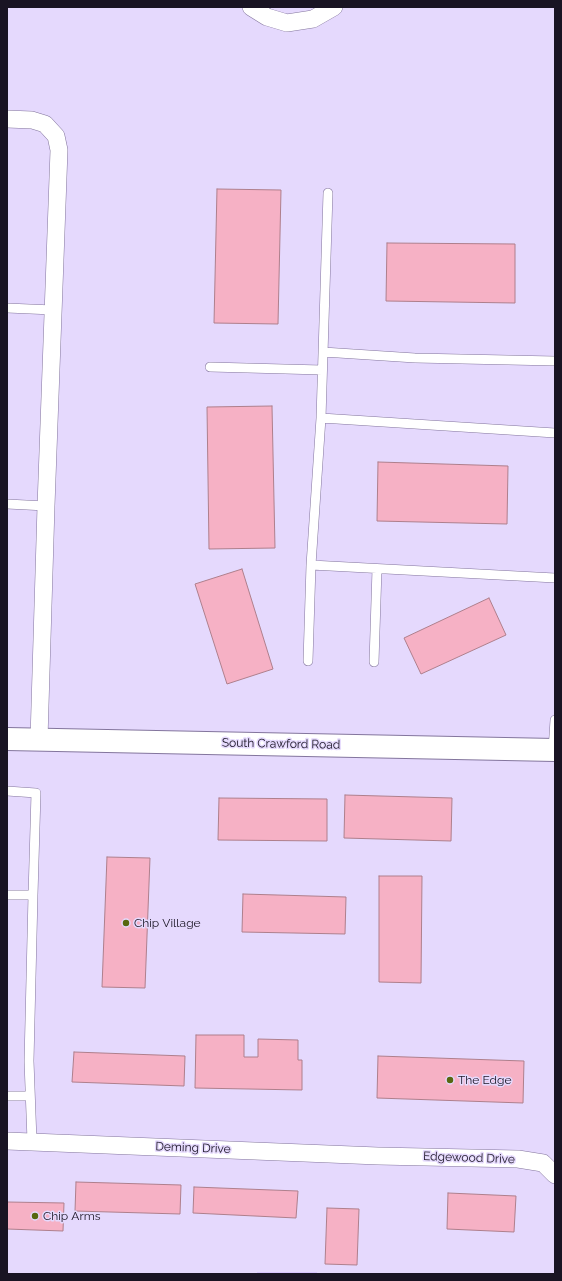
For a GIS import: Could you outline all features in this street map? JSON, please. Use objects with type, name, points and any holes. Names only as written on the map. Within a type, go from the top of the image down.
[{"type":"street","points":[[251,7],[267,17],[287,23],[313,19],[334,7]]},
{"type":"street","points":[[7,119],[38,121],[52,130],[59,143],[39,739]]},
{"type":"street","name":"South Crawford Road","points":[[7,739],[554,750]]},
{"type":"street","name":"Deming Drive","points":[[7,1141],[378,1156]]},
{"type":"street","name":"Edgewood Drive","points":[[378,1156],[518,1159],[543,1163],[555,1175]]},
{"type":"lane","points":[[308,661],[311,565],[321,418],[328,193]]},
{"type":"lane","points":[[7,308],[53,310]]},
{"type":"lane","points":[[322,352],[415,358],[555,361]]},
{"type":"lane","points":[[210,367],[322,370]]},
{"type":"lane","points":[[321,418],[555,433]]},
{"type":"lane","points":[[7,504],[46,506]]},
{"type":"lane","points":[[311,565],[555,578]]},
{"type":"lane","points":[[374,662],[377,569]]},
{"type":"lane","points":[[554,750],[555,720]]},
{"type":"lane","points":[[7,791],[36,793],[29,1096],[32,1141]]},
{"type":"lane","points":[[7,895],[33,896]]},
{"type":"lane","points":[[7,1096],[29,1096]]},
{"type":"shaded area","points":[[257,1272],[317,1272],[317,1274],[257,1274]]},
{"type":"building","points":[[217,189],[281,190],[278,324],[214,323]]},
{"type":"building","points":[[387,243],[515,244],[515,303],[386,301]]},
{"type":"building","points":[[272,406],[275,548],[209,549],[207,407]]},
{"type":"building","points":[[378,462],[508,466],[507,524],[377,521]]},
{"type":"building","points":[[242,569],[273,669],[227,684],[195,584]]},
{"type":"building","points":[[489,598],[506,635],[421,674],[404,638]]},
{"type":"building","points":[[345,795],[452,798],[451,841],[344,838]]},
{"type":"building","points":[[219,798],[327,799],[327,841],[218,840]]},
{"type":"building","name":"Chip Village","points":[[107,857],[150,858],[145,988],[102,987]]},
{"type":"building","points":[[379,876],[422,876],[421,983],[379,982]]},
{"type":"building","points":[[243,894],[346,897],[345,934],[242,932]]},
{"type":"building","points":[[196,1035],[244,1035],[244,1057],[258,1057],[258,1039],[298,1040],[298,1060],[302,1060],[302,1090],[195,1088]]},
{"type":"building","points":[[74,1052],[185,1056],[184,1086],[72,1082]]},
{"type":"building","name":"The Edge","points":[[378,1056],[524,1061],[523,1103],[377,1098]]},
{"type":"building","points":[[76,1182],[181,1185],[180,1214],[75,1211]]},
{"type":"building","points":[[194,1187],[298,1191],[296,1218],[193,1213]]},
{"type":"building","points":[[448,1193],[516,1196],[514,1232],[447,1229]]},
{"type":"building","name":"Chip Arms","points":[[7,1202],[64,1203],[63,1231],[7,1229]]},
{"type":"building","points":[[327,1208],[359,1209],[357,1265],[325,1264]]},
{"type":"place","name":"Chip Village","points":[[126,923]]},
{"type":"place","name":"The Edge","points":[[450,1080]]},
{"type":"place","name":"Chip Arms","points":[[35,1216]]}]
